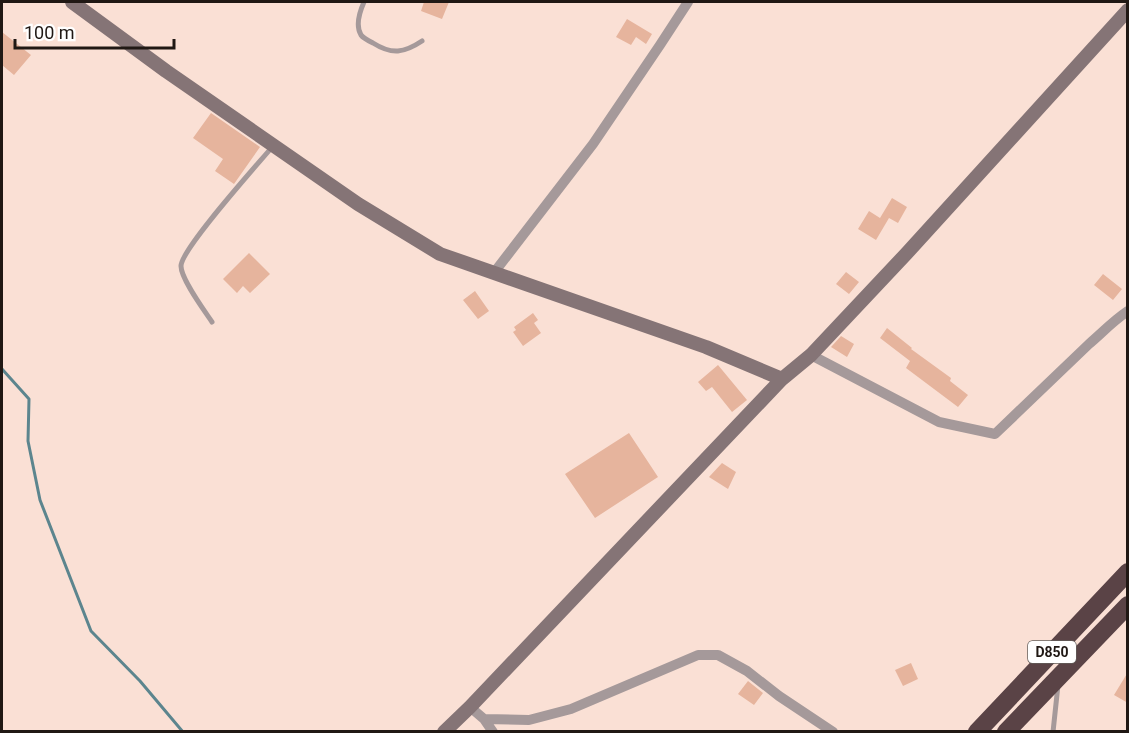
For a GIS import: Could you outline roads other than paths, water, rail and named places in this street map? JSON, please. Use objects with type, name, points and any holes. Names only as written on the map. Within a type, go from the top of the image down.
[{"type":"highway","name":"D850","points":[[976,732],[1128,572]]},
{"type":"highway","name":"D850","points":[[1006,732],[1128,605]]},
{"type":"street","points":[[72,2],[273,146],[358,204],[440,254],[706,347],[782,379]]},
{"type":"street","points":[[493,274],[594,144],[687,2]]},
{"type":"street","points":[[444,732],[782,379],[811,355],[1128,10]]},
{"type":"street","points":[[811,355],[939,422],[995,434],[1113,321],[1128,311]]},
{"type":"street","points":[[484,720],[529,720],[571,709],[698,655],[718,655],[747,671],[779,696],[833,732]]},
{"type":"street","points":[[470,707],[493,732]]},
{"type":"lane","points":[[364,2],[358,20],[360,34],[365,39],[380,48],[396,52],[410,49],[422,41]]},
{"type":"lane","points":[[212,322],[186,282],[181,268],[182,261],[192,243],[273,146]]},
{"type":"lane","points":[[1053,732],[1058,677]]},
{"type":"waterway","points":[[2,369],[29,399],[28,441],[40,500],[91,631],[140,681],[183,732]]}]
